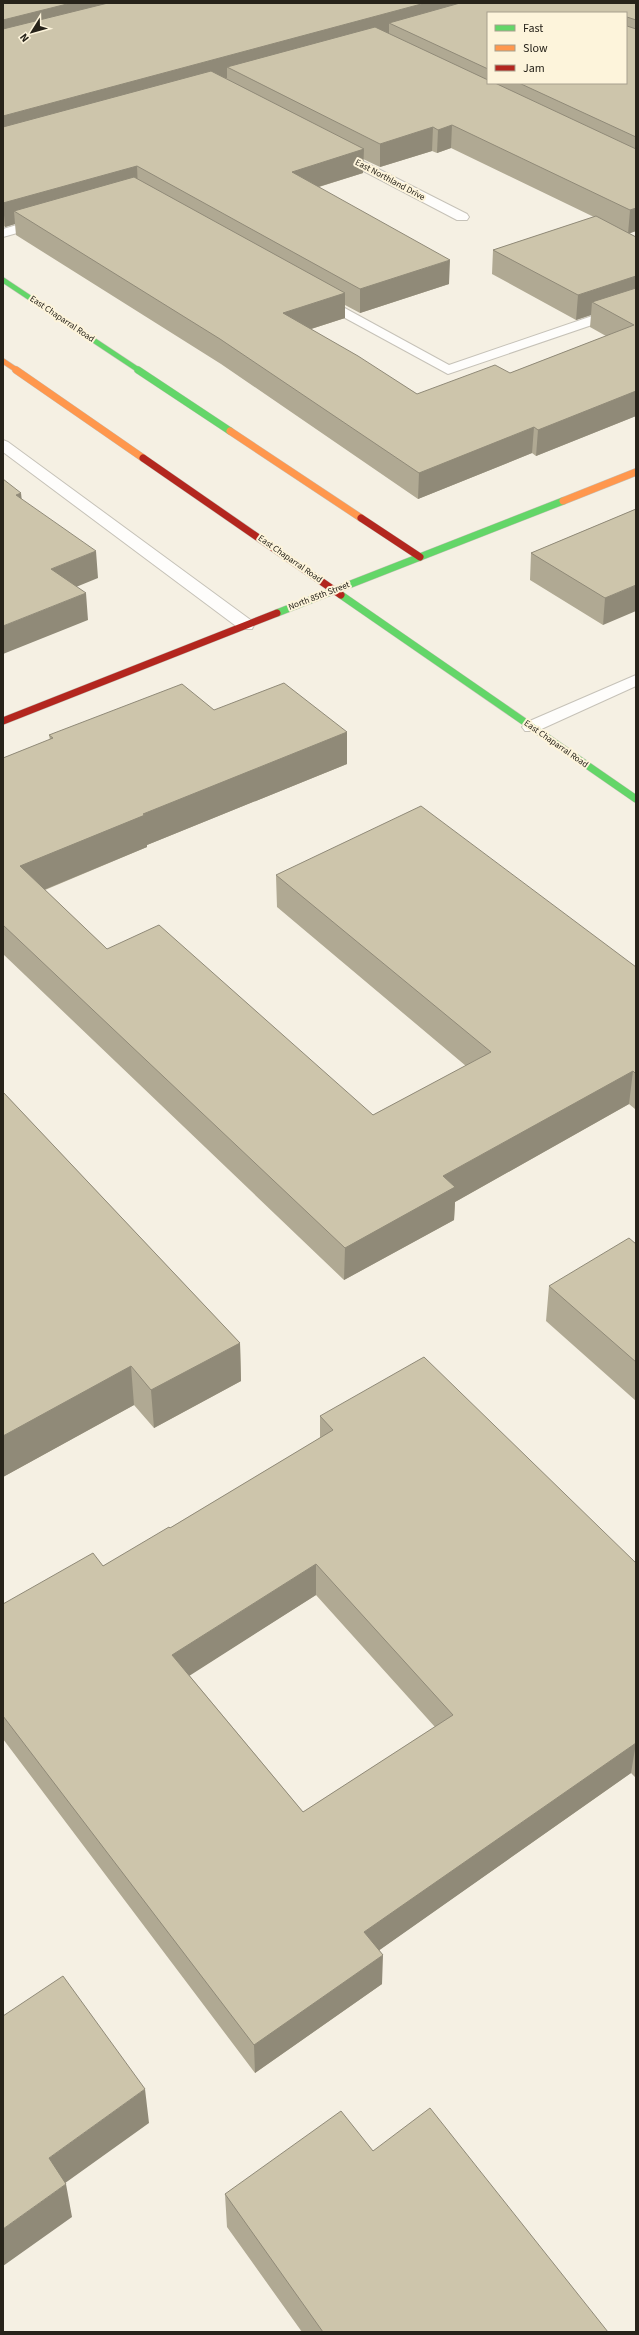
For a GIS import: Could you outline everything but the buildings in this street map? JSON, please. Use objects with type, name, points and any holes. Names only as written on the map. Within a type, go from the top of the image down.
[{"type":"street","name":"East Northland Drive","points":[[327,147],[462,217]]},
{"type":"street","points":[[3,233],[55,218]]},
{"type":"street","name":"East Chaparral Road","points":[[3,280],[420,557]]},
{"type":"street","points":[[310,292],[448,370],[636,305]]},
{"type":"street","name":"East Chaparral Road","points":[[3,361],[636,799]]},
{"type":"street","points":[[3,445],[246,625]]},
{"type":"street","name":"North 85th Street","points":[[3,721],[636,472]]},
{"type":"street","points":[[532,727],[636,680]]},
{"type":"traffic: fast","points":[[3,280],[230,431]]},
{"type":"traffic: fast","points":[[277,613],[563,501]]},
{"type":"traffic: fast","points":[[341,595],[636,799]]},
{"type":"traffic: slow","points":[[3,361],[143,458]]},
{"type":"traffic: slow","points":[[230,431],[361,518]]},
{"type":"traffic: slow","points":[[563,501],[636,472]]},
{"type":"traffic: jam","points":[[143,458],[341,595]]},
{"type":"traffic: jam","points":[[361,518],[420,557]]},
{"type":"traffic: jam","points":[[3,721],[277,613]]}]
